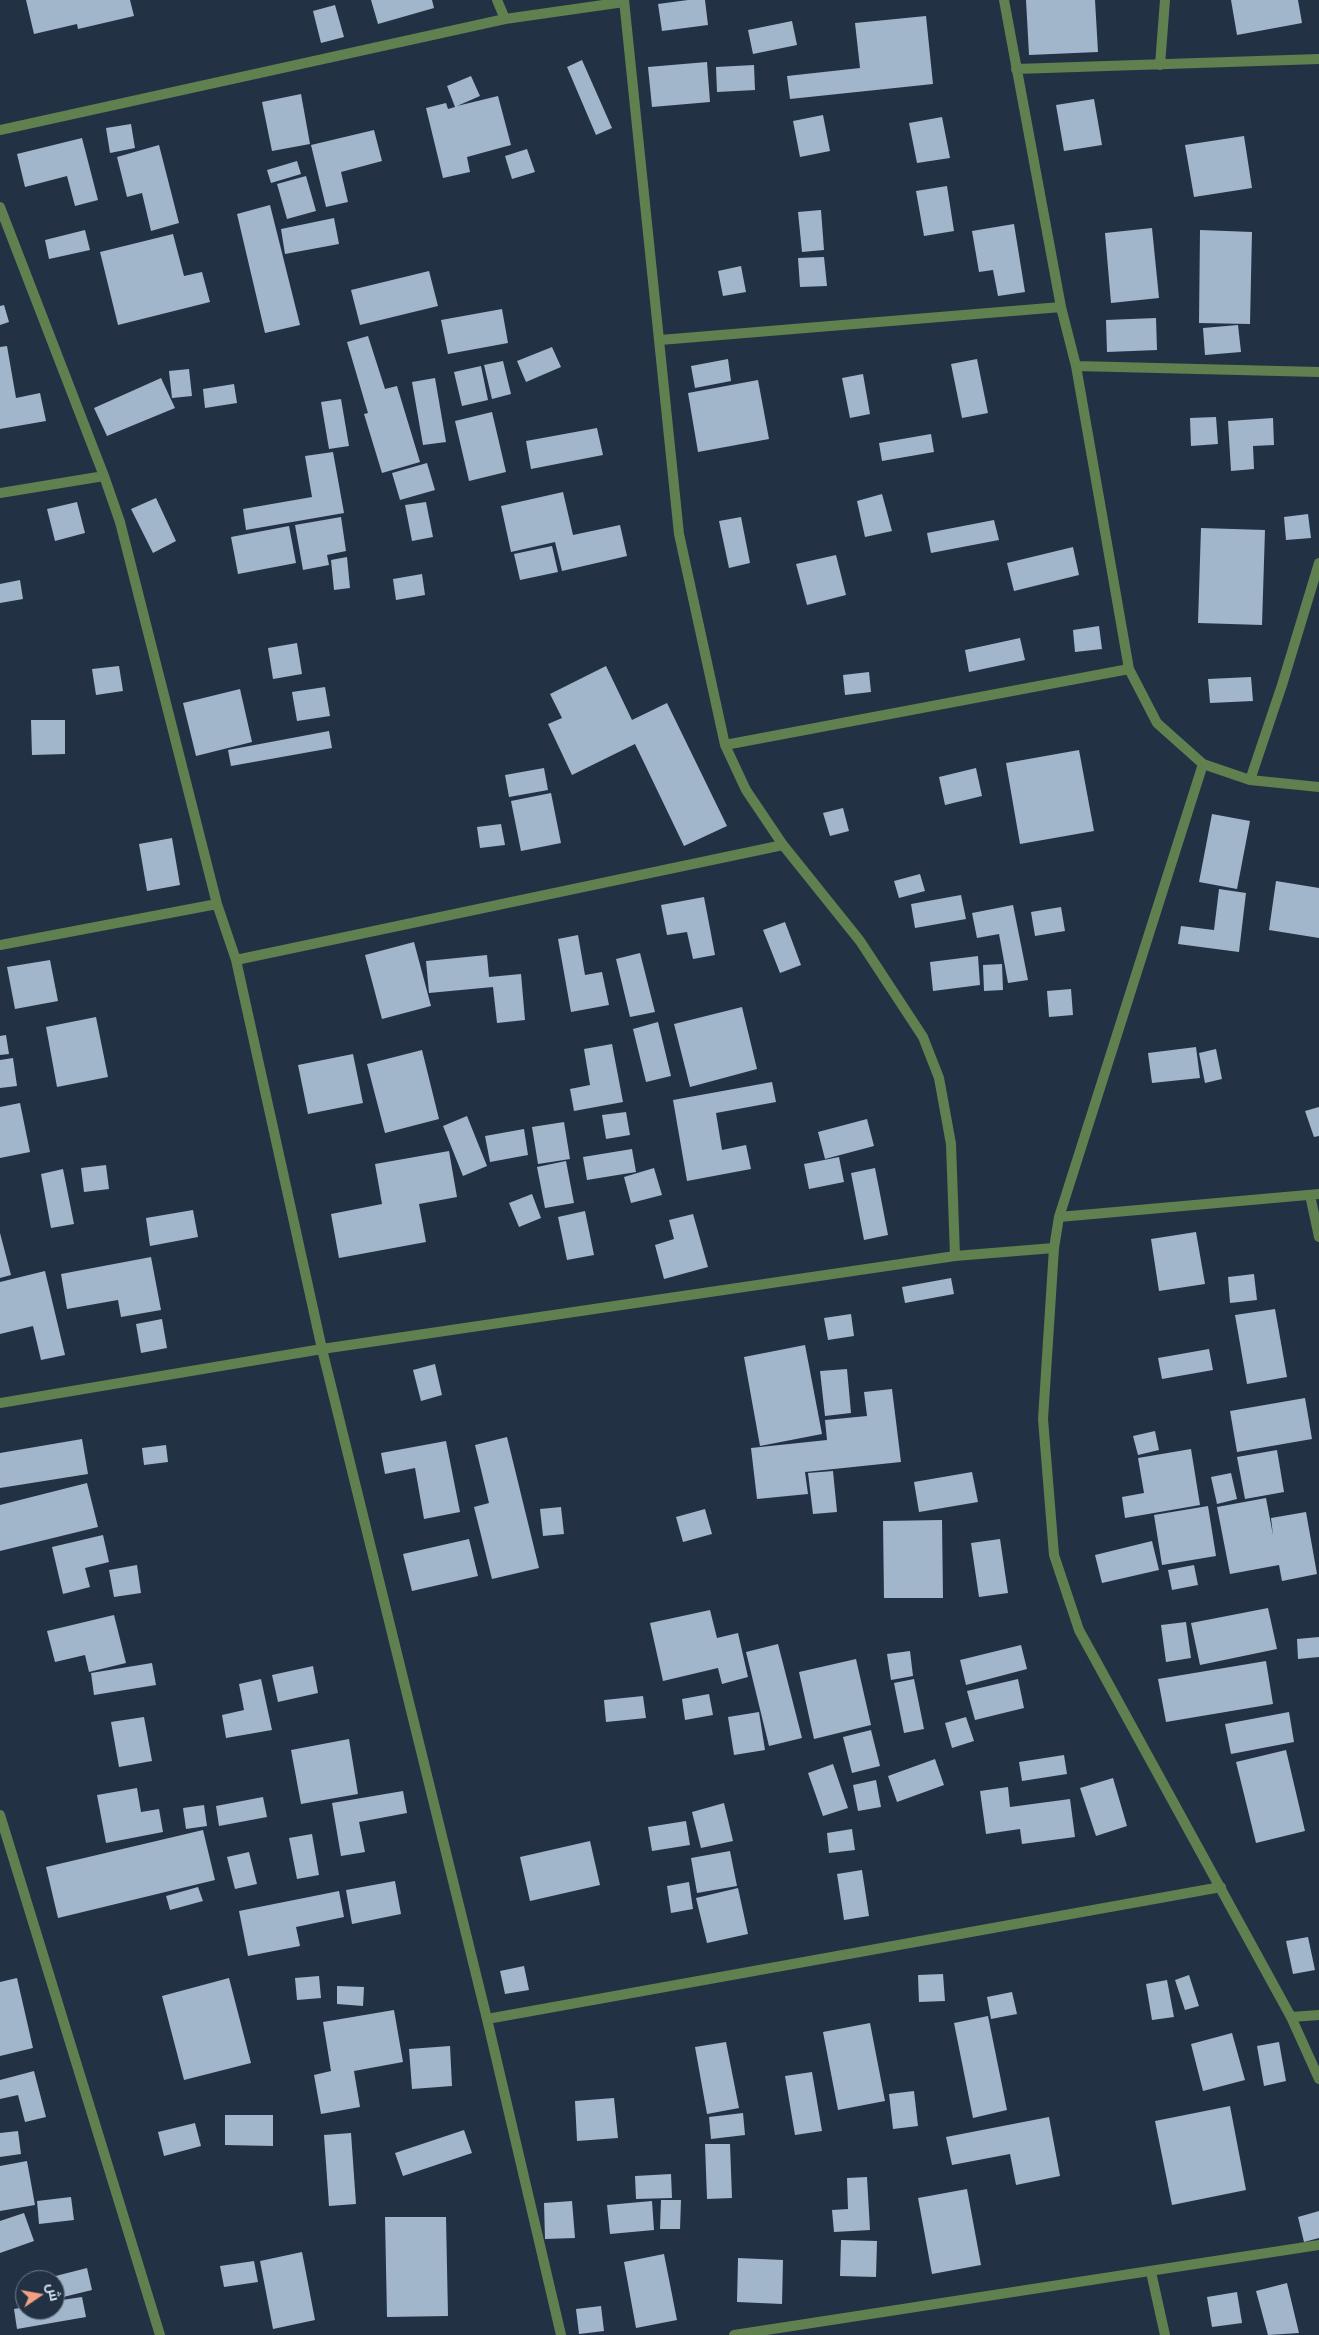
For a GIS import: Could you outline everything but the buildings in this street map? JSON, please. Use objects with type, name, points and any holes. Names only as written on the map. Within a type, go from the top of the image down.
[{"type":"street","points":[[497,0],[506,19]]},
{"type":"street","points":[[1004,0],[1061,307],[1076,366],[1128,669],[1157,723],[1203,764],[1250,780],[1319,787]]},
{"type":"street","points":[[1160,65],[1165,0]]},
{"type":"street","points":[[0,130],[506,19],[624,1],[679,534],[725,745],[746,790],[782,846],[860,941],[923,1037],[939,1078],[950,1144],[955,1256]]},
{"type":"street","points":[[1016,69],[1319,59]]},
{"type":"street","points":[[0,207],[120,522],[217,904],[236,960],[322,1349],[487,2018],[561,2335]]},
{"type":"street","points":[[660,340],[1061,307]]},
{"type":"street","points":[[1076,366],[1319,372]]},
{"type":"street","points":[[0,493],[104,476]]},
{"type":"street","points":[[1250,780],[1282,685],[1319,563]]},
{"type":"street","points":[[725,745],[1128,669]]},
{"type":"street","points":[[1203,764],[1059,1218],[1054,1248],[1043,1419],[1054,1555],[1079,1630],[1291,2017],[1319,2079]]},
{"type":"street","points":[[236,960],[782,846]]},
{"type":"street","points":[[0,945],[217,904]]},
{"type":"street","points":[[1059,1218],[1314,1194],[1319,1236]]},
{"type":"street","points":[[0,1403],[322,1349],[955,1256],[1054,1248]]},
{"type":"street","points":[[0,1815],[3,1839],[160,2335]]},
{"type":"street","points":[[487,2018],[1221,1887]]},
{"type":"street","points":[[1291,2017],[1319,2015]]},
{"type":"street","points":[[734,2335],[1319,2245]]},
{"type":"street","points":[[1151,2272],[1165,2335]]}]
